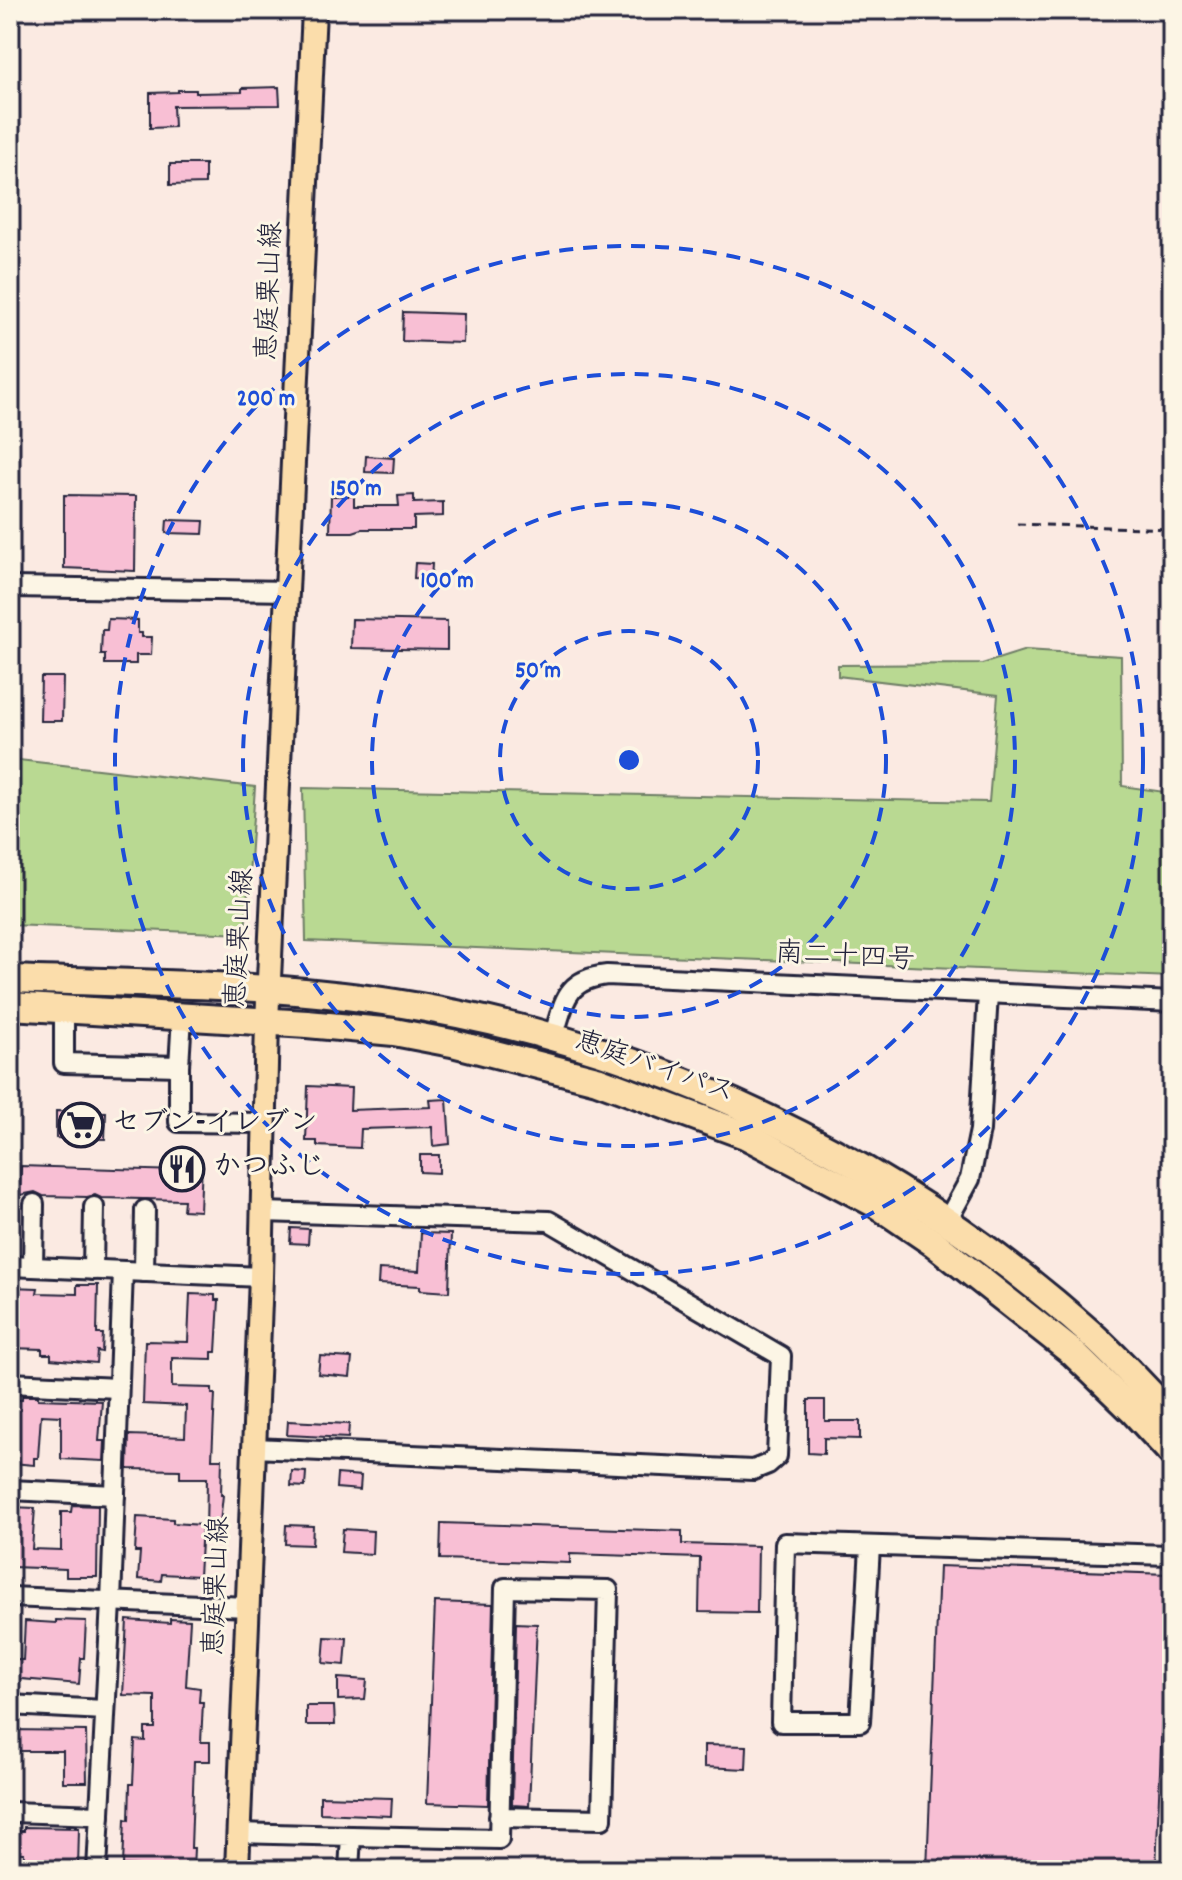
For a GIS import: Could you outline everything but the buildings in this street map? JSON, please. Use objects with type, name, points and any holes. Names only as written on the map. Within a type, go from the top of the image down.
[{"type":"highway","name":"恵庭バイパス","points":[[10,979],[270,990],[396,1003],[598,1049],[697,1086],[828,1148],[947,1221],[1021,1276],[1092,1335],[1172,1416]]},
{"type":"highway","name":"恵庭バイパス","points":[[10,1006],[394,1032],[511,1057],[597,1080],[745,1135],[876,1204],[935,1244],[1073,1353],[1172,1453]]},
{"type":"main road","name":"恵庭栗山線","points":[[237,1870],[261,1277],[267,1022],[314,10]]},
{"type":"street","points":[[10,587],[289,591]]},
{"type":"street","name":"南二十四号","points":[[553,1037],[568,990],[581,982],[607,975],[1172,1002]]},
{"type":"street","points":[[947,1221],[970,1179],[980,1130],[988,994]]},
{"type":"street","points":[[64,1008],[64,1063],[179,1066]]},
{"type":"street","points":[[182,1016],[179,1122],[265,1123]]},
{"type":"street","points":[[33,1267],[34,1204]]},
{"type":"street","points":[[93,1270],[94,1207]]},
{"type":"street","points":[[144,1272],[145,1210]]},
{"type":"street","points":[[254,1448],[753,1470],[777,1456],[781,1356],[549,1221],[263,1212]]},
{"type":"street","points":[[10,1266],[261,1277]]},
{"type":"street","points":[[97,1870],[123,1271]]},
{"type":"street","points":[[10,1383],[118,1388]]},
{"type":"street","points":[[10,1490],[115,1495]]},
{"type":"street","points":[[870,1546],[860,1722],[781,1722],[785,1543],[1169,1555],[1172,1561]]},
{"type":"street","points":[[238,1833],[499,1839],[499,1817],[505,1588],[608,1590],[602,1819],[499,1817]]},
{"type":"street","points":[[10,1597],[248,1607]]},
{"type":"street","points":[[10,1705],[104,1710]]},
{"type":"street","points":[[10,1812],[100,1815]]},
{"type":"street","points":[[349,1870],[351,1836]]},
{"type":"path","points":[[1017,524],[1172,529]]},
{"type":"green space","points":[[1026,650],[1121,656],[1122,786],[1172,793],[1172,977],[306,941],[303,788],[989,802],[998,695],[838,676],[838,665],[982,664]]},
{"type":"green space","points":[[10,759],[255,787],[245,934],[10,925]]},
{"type":"place","name":"セブン-イレブン","points":[[81,1125]]},
{"type":"place","name":"かつふじ","points":[[182,1169]]}]
